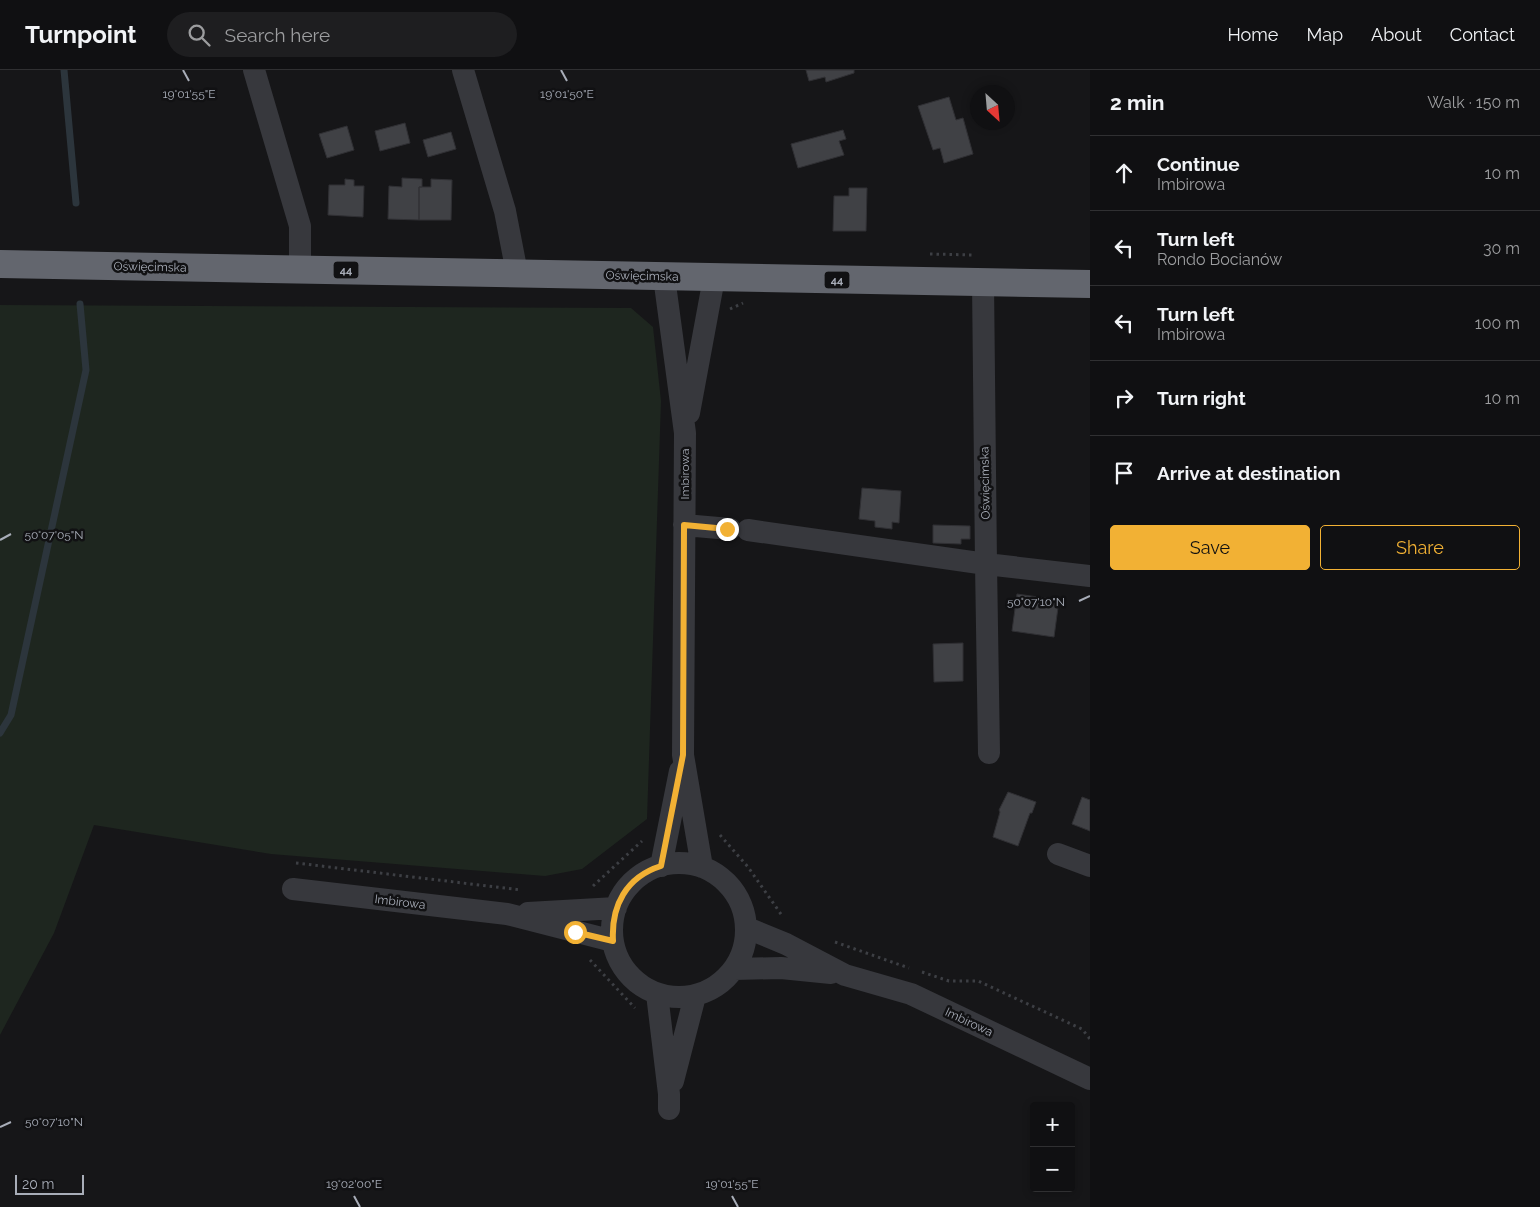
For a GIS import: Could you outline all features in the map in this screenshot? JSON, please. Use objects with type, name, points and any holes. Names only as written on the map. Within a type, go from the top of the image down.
[{"type":"highway","name":"Oświęcimska","points":[[0,264],[1090,284]]},
{"type":"street","points":[[254,70],[300,226],[300,269]]},
{"type":"street","points":[[463,70],[505,211],[517,273]]},
{"type":"street","name":"Imbirowa","points":[[664,277],[685,433],[683,755],[702,867]]},
{"type":"street","name":"Imbirowa","points":[[685,433],[714,278]]},
{"type":"street","name":"Oświęcimska","points":[[983,282],[989,753]]},
{"type":"street","points":[[684,525],[739,530],[986,564],[1090,576]]},
{"type":"street","name":"Imbirowa","points":[[661,866],[683,755]]},
{"type":"street","points":[[1058,854],[1090,866]]},
{"type":"street","points":[[682,863],[702,867],[722,878],[732,888],[745,914],[747,928],[742,956],[734,969],[713,988],[695,996],[671,997],[657,994],[644,988],[623,968],[613,941],[612,927],[616,908],[628,886],[640,876],[661,866],[682,863]]},
{"type":"street","name":"Imbirowa","points":[[293,889],[507,914],[613,941]]},
{"type":"street","name":"Imbirowa","points":[[507,914],[616,908]]},
{"type":"street","name":"Imbirowa","points":[[747,928],[786,944],[845,974],[912,994],[1090,1079]]},
{"type":"street","name":"Imbirowa","points":[[734,969],[781,968],[845,974]]},
{"type":"street","points":[[657,994],[669,1102],[695,996]]},
{"type":"path","points":[[717,832],[748,867],[785,919]]},
{"type":"path","points":[[588,890],[645,838]]},
{"type":"path","points":[[296,863],[529,891]]},
{"type":"path","points":[[827,940],[912,968]]},
{"type":"path","points":[[587,957],[638,1012]]},
{"type":"path","points":[[921,972],[949,981],[978,981],[1082,1029],[1090,1039]]},
{"type":"shaded area","points":[[0,305],[631,308],[653,327],[661,401],[647,819],[582,869],[545,876],[271,854],[94,825],[54,933],[0,1035]]},
{"type":"building","points":[[806,70],[854,70],[854,73],[826,82],[825,77],[809,81]]},
{"type":"building","points":[[949,97],[956,120],[963,118],[973,154],[944,163],[940,148],[933,150],[918,106]]},
{"type":"building","points":[[405,123],[410,143],[380,151],[375,131]]},
{"type":"building","points":[[347,126],[354,150],[327,158],[319,134]]},
{"type":"building","points":[[843,130],[846,139],[839,141],[844,155],[798,168],[791,144]]},
{"type":"building","points":[[451,132],[456,149],[428,157],[423,140]]},
{"type":"building","points":[[402,178],[422,179],[422,187],[419,187],[419,220],[388,219],[389,186],[402,187]]},
{"type":"building","points":[[345,179],[354,180],[354,186],[364,186],[363,217],[328,215],[329,185],[345,185]]},
{"type":"building","points":[[431,179],[452,180],[451,220],[419,220],[419,187],[431,187]]},
{"type":"building","points":[[849,188],[867,188],[866,231],[833,231],[834,196],[849,196]]},
{"type":"building","points":[[862,488],[901,491],[899,523],[892,522],[892,529],[875,527],[875,521],[859,519]]},
{"type":"building","points":[[933,525],[970,526],[970,539],[961,539],[961,544],[933,543]]},
{"type":"building","points":[[1017,594],[1059,600],[1054,637],[1012,631]]},
{"type":"building","points":[[963,643],[963,681],[934,682],[933,644]]},
{"type":"building","points":[[1008,792],[1036,802],[1018,846],[993,837],[999,810]]},
{"type":"building","points":[[1082,797],[1090,800],[1090,831],[1072,824]]},
{"type":"waterway","points":[[64,70],[76,203]]},
{"type":"waterway","points":[[0,733],[11,715],[86,370],[80,304]]},
{"type":"route","points":[[575,932],[613,941],[614,912],[620,898],[628,886],[640,876],[653,868],[661,866],[683,755],[684,525],[727,529]]}]
